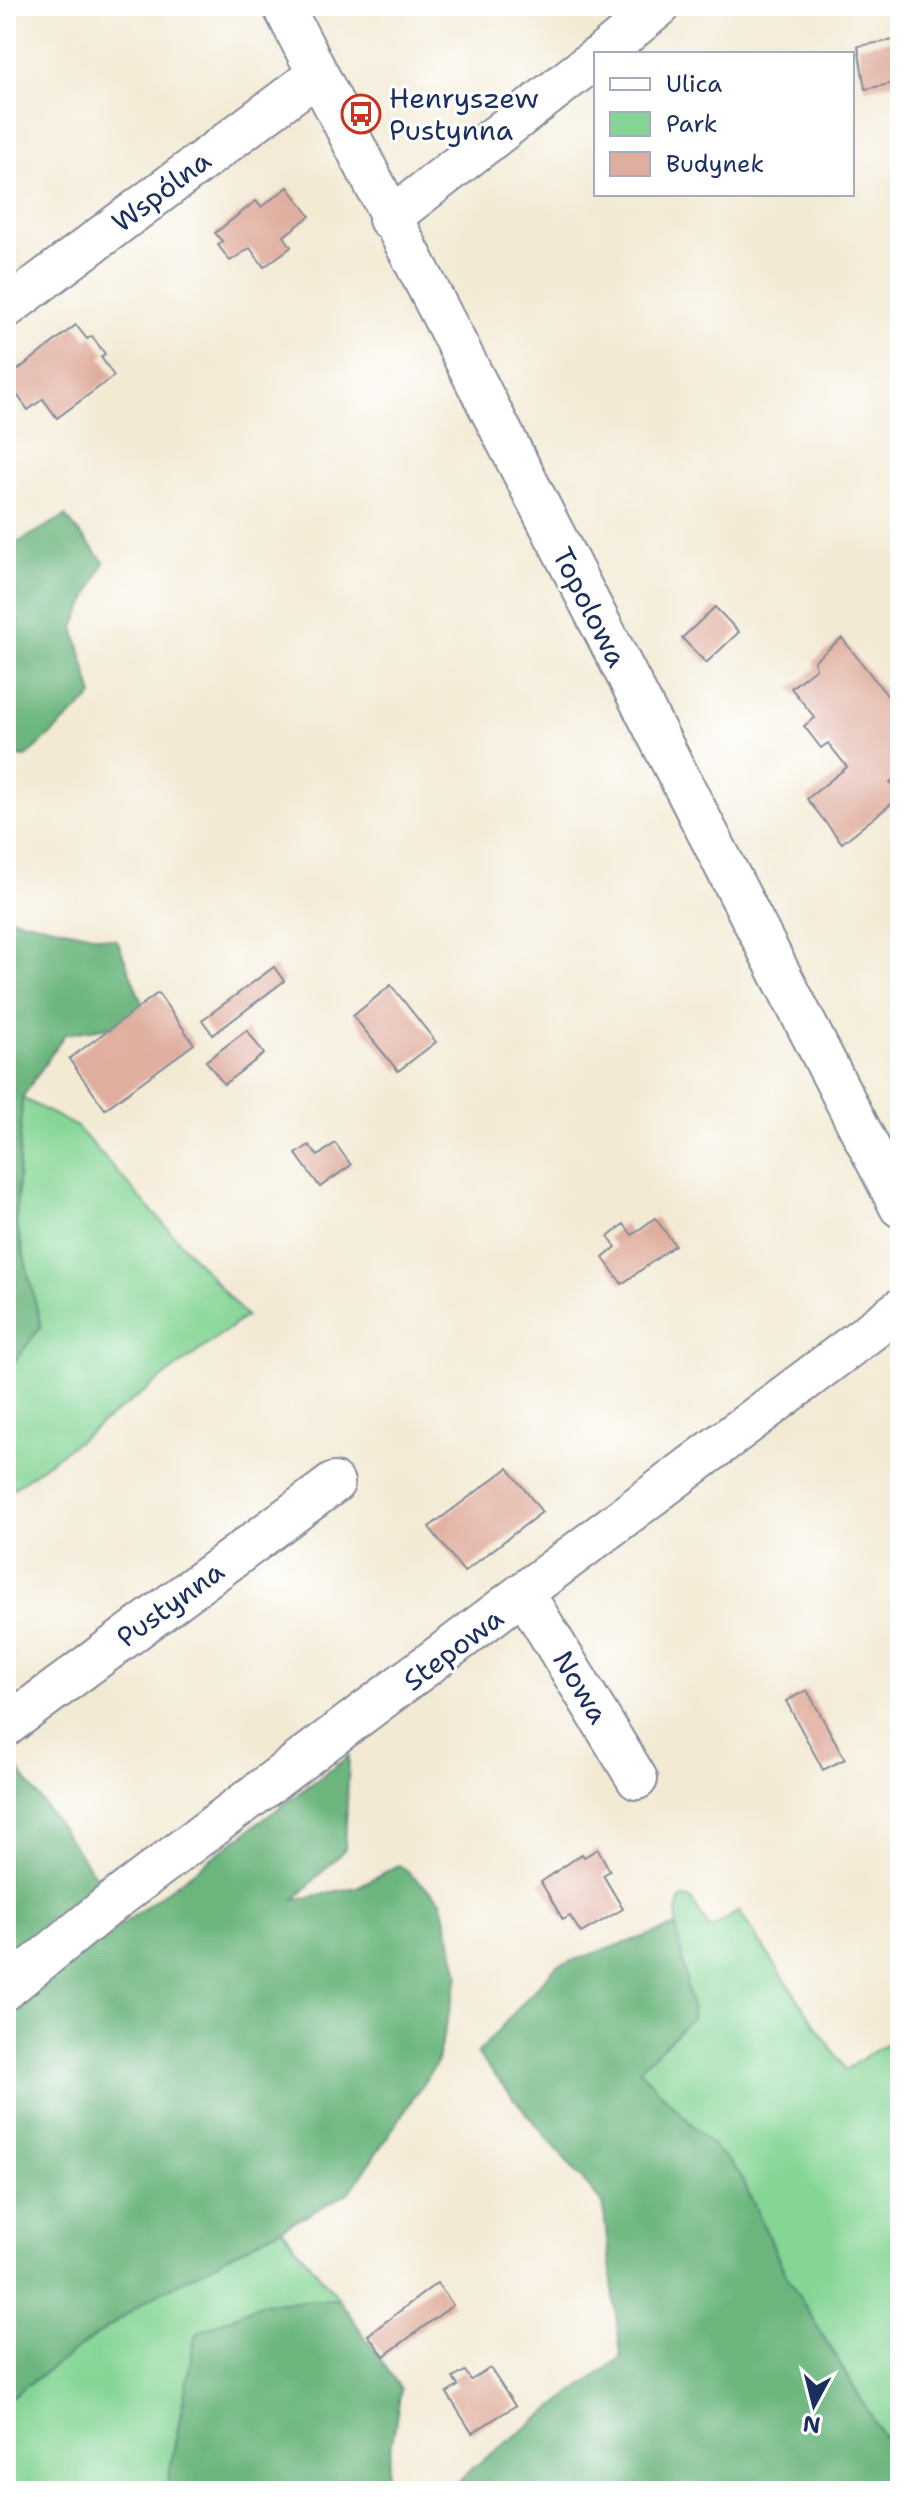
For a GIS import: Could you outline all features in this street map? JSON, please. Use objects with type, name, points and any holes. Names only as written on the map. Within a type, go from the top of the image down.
[{"type":"street","name":"Topolowa","points":[[283,6],[389,219],[900,1207]]},
{"type":"street","points":[[604,52],[660,6]]},
{"type":"street","points":[[389,219],[594,60]]},
{"type":"street","name":"Wspólna","points":[[6,308],[317,75]]},
{"type":"street","name":"Stepowa","points":[[6,1989],[115,1900],[525,1595],[900,1309]]},
{"type":"street","name":"Pustynna","points":[[6,1726],[334,1483]]},
{"type":"street","name":"Nowa","points":[[525,1595],[637,1779]]},
{"type":"green space","points":[[65,516],[104,562],[74,627],[93,696],[26,757],[6,755],[6,549]]},
{"type":"green space","points":[[6,917],[117,940],[149,1021],[65,1034],[22,1098],[16,1223],[41,1326],[6,1373]]},
{"type":"green space","points":[[22,1098],[77,1127],[246,1316],[6,1494],[6,1373],[41,1326],[16,1223]]},
{"type":"green space","points":[[6,1752],[105,1889],[6,1966]]},
{"type":"green space","points":[[349,1756],[345,1849],[294,1900],[357,1887],[399,1865],[441,1900],[459,1974],[436,2064],[350,2192],[148,2299],[6,2400],[6,2011]]},
{"type":"green space","points":[[682,1898],[691,1899],[710,1929],[739,1911],[846,2070],[900,2034],[900,2491],[890,2448],[784,2271],[740,2174],[638,2070],[692,2017],[677,1939],[678,1909]]},
{"type":"green space","points":[[676,1926],[693,2017],[639,2070],[740,2174],[784,2271],[890,2448],[898,2491],[450,2491],[471,2469],[621,2357],[603,2204],[477,2054],[556,1966]]},
{"type":"green space","points":[[279,2226],[339,2299],[263,2303],[196,2334],[166,2491],[6,2491],[6,2400],[148,2299]]},
{"type":"green space","points":[[339,2299],[401,2389],[385,2484],[389,2491],[166,2491],[196,2334],[263,2303]]},
{"type":"building","points":[[900,39],[900,82],[865,89],[858,46]]},
{"type":"building","points":[[288,187],[310,216],[284,236],[291,247],[264,267],[250,248],[230,261],[218,245],[222,241],[215,233],[256,201],[261,207]]},
{"type":"building","points":[[76,325],[87,339],[92,336],[105,354],[101,357],[114,376],[57,418],[43,399],[28,410],[6,379]]},
{"type":"building","points":[[715,607],[739,632],[706,663],[682,638]]},
{"type":"building","points":[[842,638],[900,712],[900,774],[890,782],[900,797],[842,843],[807,799],[847,767],[828,743],[821,748],[804,726],[815,718],[791,688],[816,668],[814,661]]},
{"type":"building","points":[[274,967],[284,981],[213,1035],[202,1020]]},
{"type":"building","points":[[391,985],[436,1042],[398,1071],[353,1016]]},
{"type":"building","points":[[158,993],[194,1044],[105,1109],[69,1059]]},
{"type":"building","points":[[247,1030],[264,1054],[224,1084],[206,1061]]},
{"type":"building","points":[[335,1143],[351,1165],[320,1187],[296,1154],[309,1145],[318,1156]]},
{"type":"building","points":[[655,1218],[675,1245],[622,1284],[603,1258],[616,1247],[608,1237],[624,1224],[632,1235]]},
{"type":"building","points":[[508,1468],[542,1512],[464,1572],[429,1527]]},
{"type":"building","points":[[807,1690],[845,1759],[823,1770],[786,1701]]},
{"type":"building","points":[[598,1849],[610,1871],[603,1875],[623,1909],[581,1933],[570,1916],[563,1920],[541,1882],[582,1854],[584,1857]]},
{"type":"building","points":[[437,2283],[453,2305],[384,2356],[368,2335]]},
{"type":"building","points":[[490,2368],[515,2406],[472,2433],[447,2393],[458,2386],[453,2378],[465,2371],[471,2380]]},
{"type":"place","name":"Henryszew Pustynna","points":[[361,114]]}]
